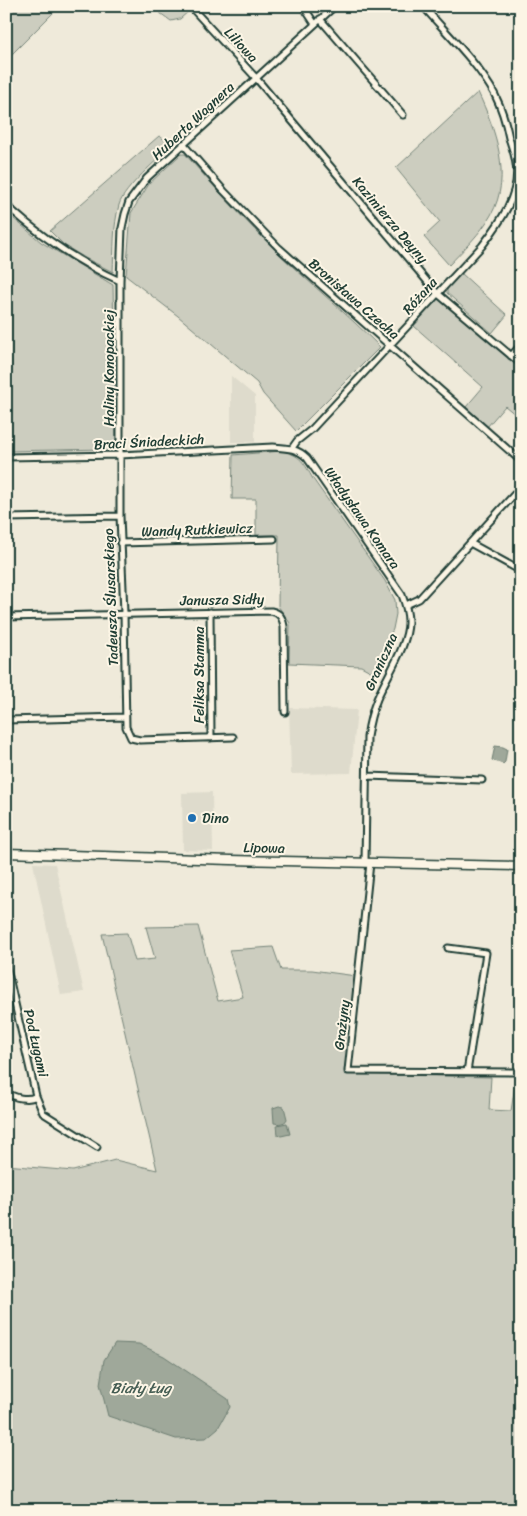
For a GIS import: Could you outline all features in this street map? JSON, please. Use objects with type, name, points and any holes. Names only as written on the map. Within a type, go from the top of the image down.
[{"type":"main road","name":"Lipowa","points":[[6,853],[521,866]]},
{"type":"street","name":"Liliowa","points":[[190,6],[256,78]]},
{"type":"street","points":[[303,6],[315,24]]},
{"type":"street","name":"Huberta Wagnera","points":[[120,280],[123,220],[129,202],[148,178],[183,144],[335,6]]},
{"type":"street","name":"Różana","points":[[292,448],[297,440],[312,430],[482,246],[497,226],[514,191],[519,164],[505,118],[490,86],[473,63],[423,6]]},
{"type":"street","points":[[320,19],[403,115]]},
{"type":"street","name":"Kazimierza Deyny","points":[[256,78],[437,293],[521,364]]},
{"type":"street","name":"Bronisława Czecha","points":[[183,144],[224,191],[279,248],[521,461]]},
{"type":"street","points":[[6,205],[30,226],[67,253],[106,275],[120,280]]},
{"type":"street","name":"Haliny Konopackiej","points":[[120,280],[120,455]]},
{"type":"street","points":[[511,356],[521,345]]},
{"type":"street","name":"Braci Śniadeckich","points":[[6,457],[120,455],[273,447],[292,448]]},
{"type":"street","name":"Władysława Komara","points":[[292,448],[300,452],[311,464],[402,595],[406,605]]},
{"type":"street","name":"Tadeusza Ślusarskiego","points":[[120,455],[120,544],[124,613],[125,717],[126,728],[131,738]]},
{"type":"street","points":[[406,605],[419,599],[521,487]]},
{"type":"street","points":[[6,518],[120,516]]},
{"type":"street","name":"Wandy Rutkiewicz","points":[[120,544],[274,539]]},
{"type":"street","points":[[470,543],[521,571]]},
{"type":"street","name":"Graniczna","points":[[368,863],[367,737],[376,701],[407,633],[406,605]]},
{"type":"street","name":"Feliksa Stamma","points":[[210,612],[211,738]]},
{"type":"street","name":"Janusza Sidły","points":[[6,616],[276,612],[282,617],[284,626],[285,712]]},
{"type":"street","points":[[6,720],[125,717]]},
{"type":"street","name":"Feliksa Stamma","points":[[131,738],[140,740],[233,737]]},
{"type":"street","points":[[367,776],[482,780]]},
{"type":"street","name":"Grażyny","points":[[368,863],[348,1071],[521,1072]]},
{"type":"street","points":[[448,948],[486,953],[468,1072]]},
{"type":"street","name":"Pod Ługami","points":[[6,964],[36,1096],[43,1113],[97,1147]]},
{"type":"street","name":"Pod Ługami","points":[[6,995],[14,996]]},
{"type":"street","name":"Pod Ługami","points":[[6,1092],[29,1099],[36,1096]]},
{"type":"shaded area","points":[[6,6],[60,6],[6,60]]},
{"type":"shaded area","points":[[167,6],[186,6],[190,10],[180,19],[171,21],[160,13]]},
{"type":"shaded area","points":[[478,92],[490,121],[499,153],[501,185],[497,200],[487,222],[449,265],[424,237],[440,222],[396,168]]},
{"type":"shaded area","points":[[159,136],[173,145],[143,174],[122,198],[116,221],[113,272],[64,245],[50,231]]},
{"type":"shaded area","points":[[181,154],[185,154],[279,254],[380,347],[296,431],[263,394],[257,383],[178,316],[126,276],[131,213],[149,184]]},
{"type":"shaded area","points":[[6,212],[41,242],[113,285],[116,441],[108,449],[6,451]]},
{"type":"shaded area","points":[[461,273],[507,315],[492,333],[447,293],[447,289]]},
{"type":"shaded area","points":[[438,298],[521,367],[521,419],[505,406],[487,427],[466,407],[483,387],[414,326]]},
{"type":"shaded area","points":[[231,376],[255,396],[255,442],[231,442]]},
{"type":"shaded area","points":[[282,451],[298,457],[304,464],[385,581],[395,600],[396,614],[393,629],[374,673],[361,666],[289,663],[290,623],[278,606],[279,535],[256,535],[256,499],[232,499],[233,455]]},
{"type":"shaded area","points":[[289,708],[357,710],[351,773],[291,774]]},
{"type":"shaded area","points":[[212,792],[213,851],[183,850],[182,793]]},
{"type":"shaded area","points":[[33,863],[55,864],[84,992],[61,995]]},
{"type":"shaded area","points":[[198,926],[218,1001],[243,997],[229,950],[273,947],[281,970],[312,970],[356,976],[344,1074],[491,1077],[489,1110],[511,1111],[516,1078],[521,1078],[521,1510],[6,1510],[6,1165],[73,1171],[115,1160],[157,1170],[102,934],[127,933],[135,961],[155,959],[146,927]]},
{"type":"water","points":[[495,746],[507,749],[503,764],[492,760]]},
{"type":"water","points":[[284,1107],[287,1119],[283,1123],[274,1123],[273,1108]]},
{"type":"water","points":[[287,1123],[290,1134],[278,1135],[277,1125]]},
{"type":"water","name":"Biały Ług","points":[[115,1343],[139,1344],[164,1356],[228,1399],[230,1407],[218,1428],[206,1438],[176,1439],[108,1416],[100,1384],[104,1360]]},
{"type":"place","name":"Dino","points":[[192,818]]}]
